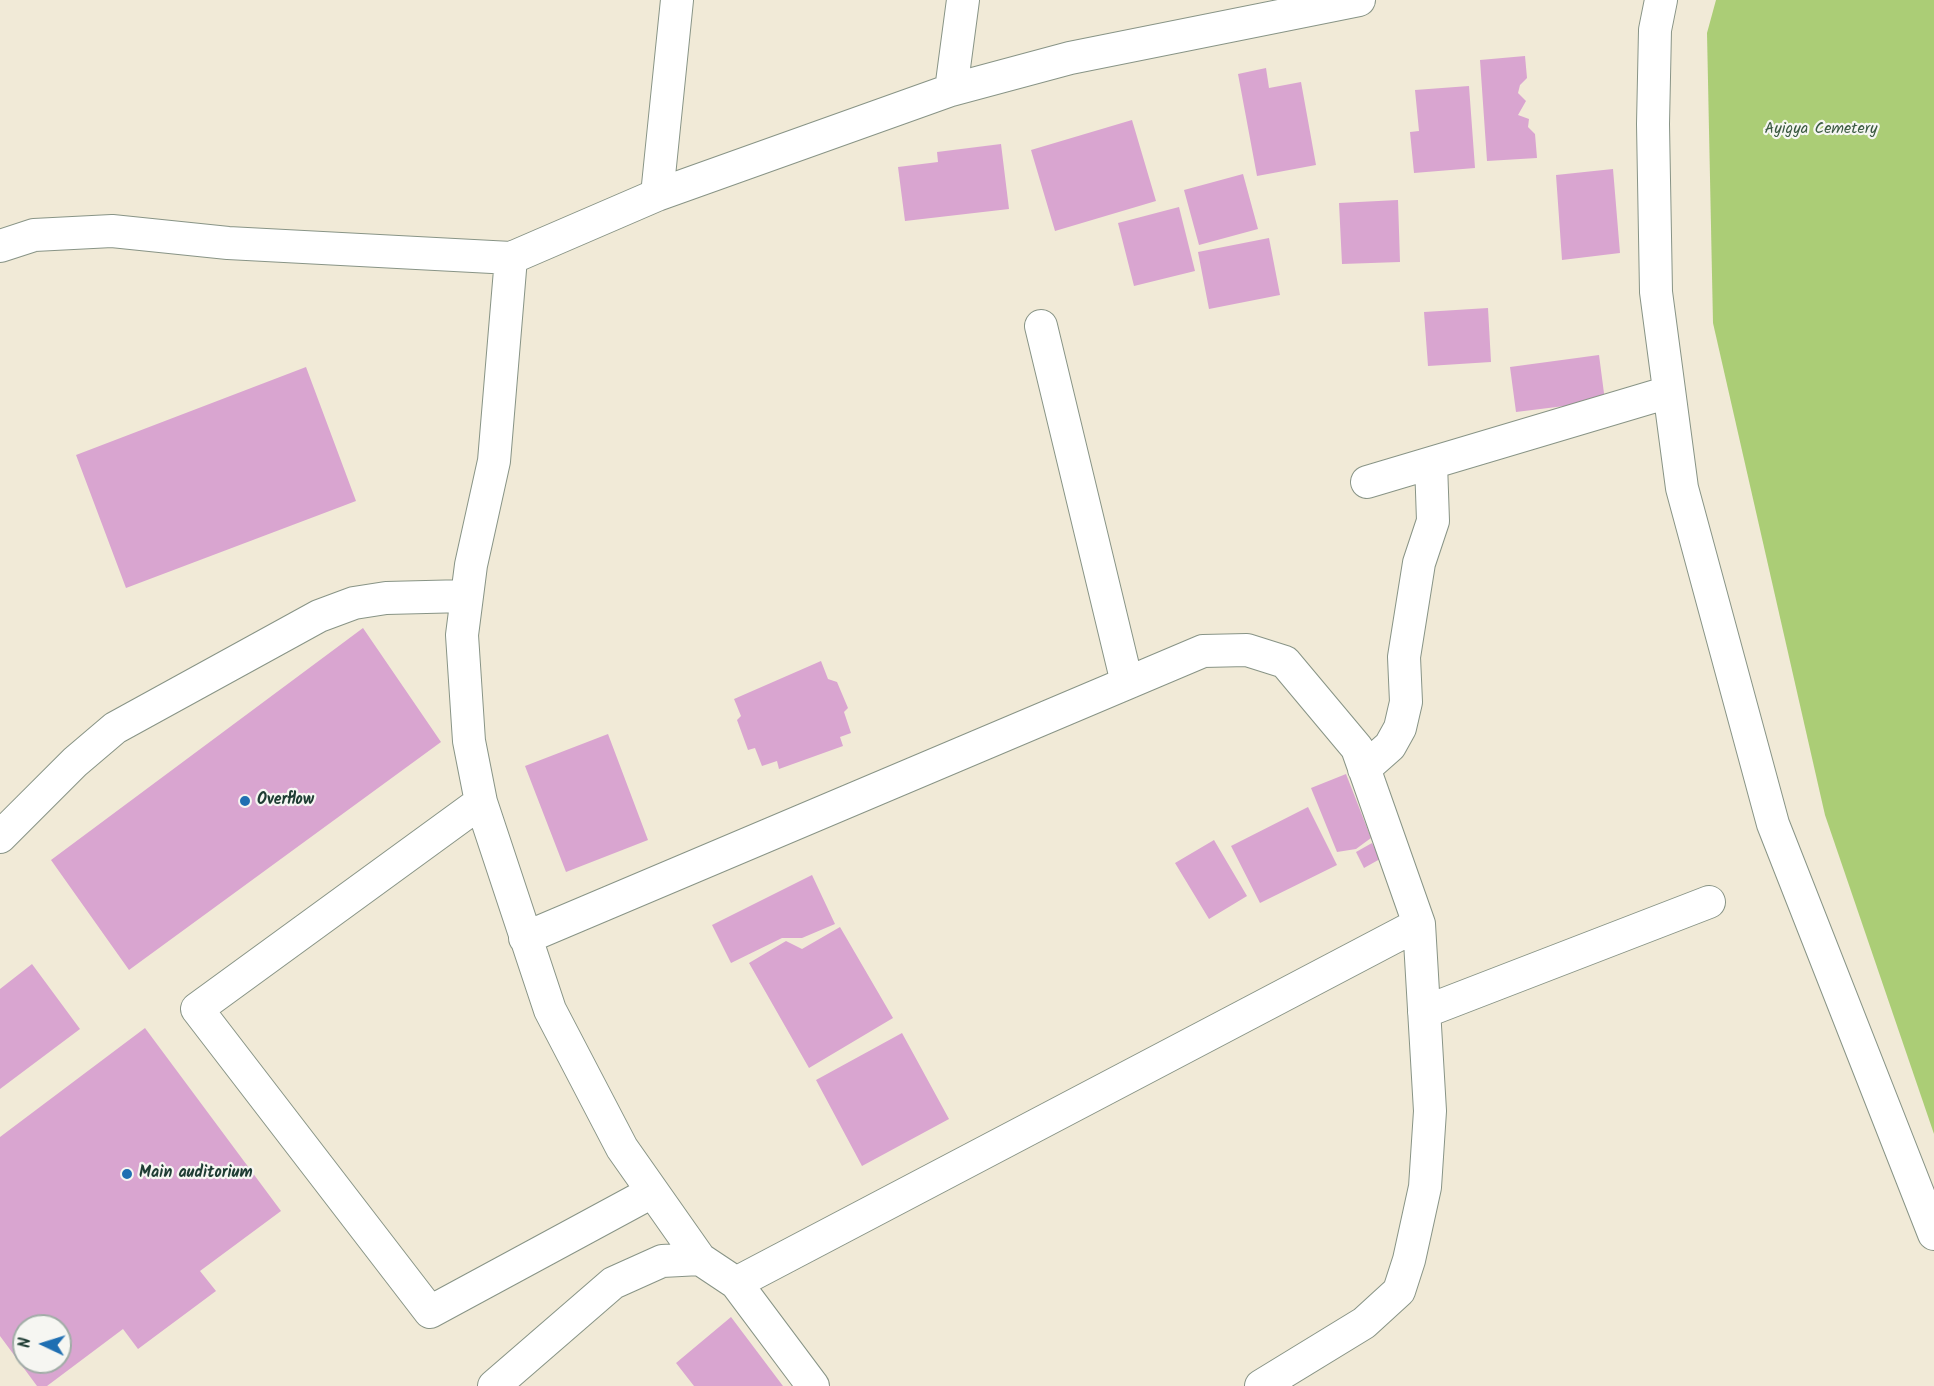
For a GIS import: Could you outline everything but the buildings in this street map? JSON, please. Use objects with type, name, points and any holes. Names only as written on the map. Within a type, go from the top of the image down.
[{"type":"street","points":[[657,195],[677,0]]},
{"type":"street","points":[[951,90],[963,0]]},
{"type":"street","points":[[0,246],[34,235],[112,231],[228,243],[511,258],[657,195],[951,90],[1070,58],[1359,0]]},
{"type":"street","points":[[1661,0],[1655,30],[1653,124],[1656,292],[1682,488],[1773,824],[1934,1234]]},
{"type":"street","points":[[511,258],[494,461],[466,596],[462,635],[470,741],[481,802],[550,1010],[622,1148],[700,1259],[736,1283],[813,1386]]},
{"type":"street","points":[[1041,326],[1126,683]]},
{"type":"street","points":[[1367,482],[1669,392]]},
{"type":"street","points":[[1364,769],[1390,746],[1400,728],[1406,702],[1404,657],[1419,563],[1433,521],[1431,463]]},
{"type":"street","points":[[0,837],[75,762],[115,728],[319,616],[354,603],[386,598],[466,596]]},
{"type":"street","points":[[525,938],[1203,651],[1247,650],[1285,662],[1357,748],[1419,924],[1430,1111],[1425,1187],[1409,1260],[1399,1291],[1364,1323],[1261,1386]]},
{"type":"street","points":[[481,802],[197,1009],[430,1312],[652,1192]]},
{"type":"street","points":[[1424,1012],[1709,902]]},
{"type":"street","points":[[736,1283],[1419,924]]},
{"type":"street","points":[[494,1386],[613,1283],[662,1261],[700,1259]]},
{"type":"green space","name":"Ayigya Cemetery","points":[[1716,0],[1934,0],[1934,1134],[1825,815],[1713,323],[1707,33]]},
{"type":"place","name":"Overflow","points":[[245,801]]},
{"type":"place","name":"Main auditorium","points":[[127,1174]]}]
